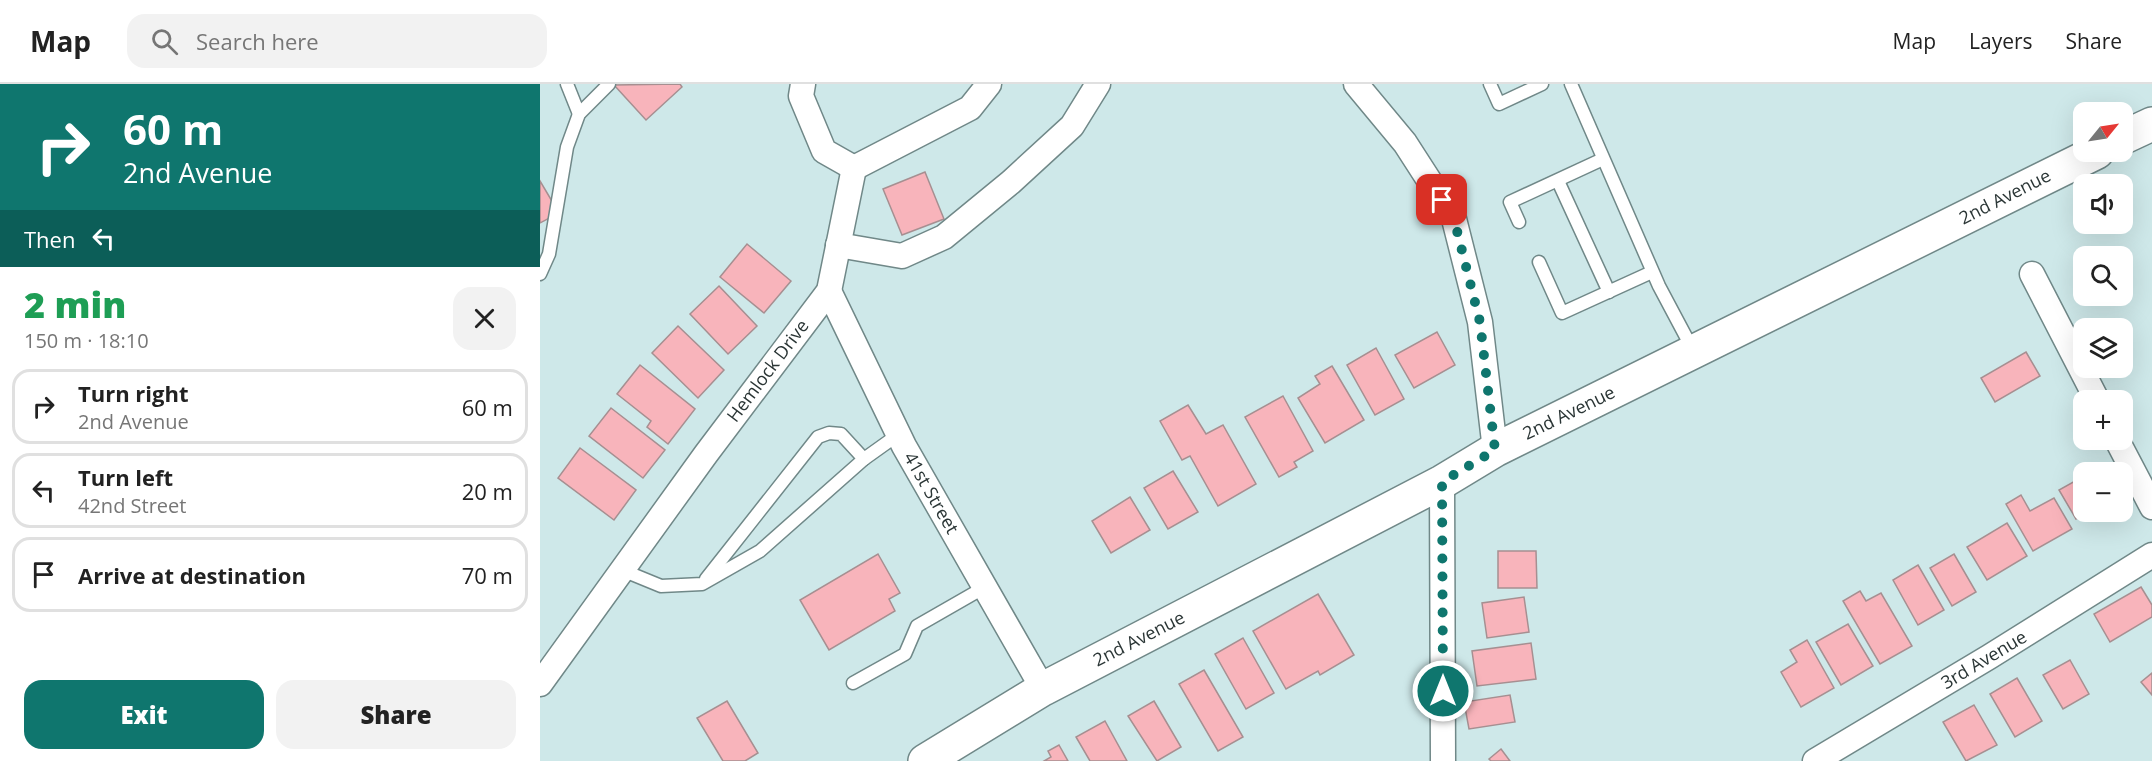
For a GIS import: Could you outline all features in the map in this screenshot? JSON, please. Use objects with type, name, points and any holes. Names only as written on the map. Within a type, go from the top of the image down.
[{"type":"main road","points":[[2133,133],[2152,124]]},
{"type":"main road","name":"2nd Avenue","points":[[925,761],[1043,689],[1442,482],[1495,450],[2077,162]]},
{"type":"street","points":[[802,84],[801,96],[824,150],[854,168],[970,108],[989,84]]},
{"type":"street","points":[[838,245],[902,256],[944,237],[1011,182],[1072,126],[1098,84]]},
{"type":"street","points":[[1356,84],[1406,143],[1454,219],[1480,322],[1495,450]]},
{"type":"street","name":"Hemlock Drive","points":[[540,684],[829,291],[854,168]]},
{"type":"street","points":[[2032,274],[2092,390]]},
{"type":"street","name":"41st Street","points":[[829,291],[899,435],[1043,689]]},
{"type":"street","points":[[2122,450],[2152,507]]},
{"type":"street","points":[[1442,482],[1443,761]]},
{"type":"street","name":"3rd Avenue","points":[[1815,761],[1989,657],[2152,555]]},
{"type":"lane","points":[[567,84],[579,114]]},
{"type":"lane","points":[[540,274],[549,254],[567,147],[579,114],[609,84]]},
{"type":"lane","points":[[1490,84],[1499,104],[1541,84]]},
{"type":"lane","points":[[1571,84],[1652,272],[1694,351]]},
{"type":"lane","points":[[1519,222],[1510,202],[1603,159]]},
{"type":"lane","points":[[1558,181],[1609,292]]},
{"type":"lane","points":[[1539,262],[1562,313],[1652,272]]},
{"type":"lane","points":[[702,584],[818,437],[829,433],[841,434],[864,459]]},
{"type":"lane","points":[[622,570],[661,586],[702,584],[760,551],[864,459],[899,435]]},
{"type":"lane","points":[[853,683],[904,654],[917,626],[985,587]]},
{"type":"building","points":[[680,84],[682,87],[646,120],[614,85]]},
{"type":"building","points":[[925,172],[944,219],[902,235],[883,189]]},
{"type":"building","points":[[540,181],[559,213],[540,223]]},
{"type":"building","points":[[747,244],[791,281],[764,313],[720,277]]},
{"type":"building","points":[[719,286],[757,326],[728,354],[690,314]]},
{"type":"building","points":[[678,326],[724,370],[698,398],[652,353]]},
{"type":"building","points":[[1437,332],[1455,365],[1414,388],[1395,355]]},
{"type":"building","points":[[1376,348],[1404,399],[1375,415],[1347,365]]},
{"type":"building","points":[[2026,352],[2040,376],[1995,402],[1981,378]]},
{"type":"building","points":[[640,365],[695,409],[668,444],[647,427],[651,421],[617,394]]},
{"type":"building","points":[[1332,366],[1364,420],[1325,443],[1298,398],[1320,384],[1315,376]]},
{"type":"building","points":[[1283,396],[1313,451],[1294,462],[1297,467],[1279,477],[1245,417]]},
{"type":"building","points":[[1188,405],[1206,434],[1223,425],[1256,484],[1218,506],[1190,456],[1182,460],[1160,421]]},
{"type":"building","points":[[611,408],[665,450],[643,478],[589,436]]},
{"type":"building","points":[[580,448],[636,490],[614,520],[558,478]]},
{"type":"building","points":[[1173,471],[1198,512],[1168,529],[1144,488]]},
{"type":"building","points":[[2073,482],[2073,514],[2059,490]]},
{"type":"building","points":[[2021,495],[2030,511],[2054,498],[2072,529],[2033,551],[2006,504]]},
{"type":"building","points":[[1130,497],[1150,530],[1111,553],[1092,521]]},
{"type":"building","points":[[2007,523],[2027,556],[1987,580],[1967,547]]},
{"type":"building","points":[[1498,551],[1536,551],[1537,588],[1498,588]]},
{"type":"building","points":[[878,554],[900,593],[889,599],[895,611],[829,650],[800,600]]},
{"type":"building","points":[[1954,554],[1976,592],[1952,606],[1930,568]]},
{"type":"building","points":[[1918,565],[1944,610],[1918,625],[1893,580]]},
{"type":"building","points":[[2141,587],[2152,605],[2152,617],[2110,642],[2094,614]]},
{"type":"building","points":[[1860,591],[1866,601],[1881,593],[1912,646],[1880,664],[1843,601]]},
{"type":"building","points":[[1318,594],[1354,655],[1320,675],[1318,671],[1286,689],[1253,631]]},
{"type":"building","points":[[1524,597],[1529,632],[1487,638],[1482,603]]},
{"type":"building","points":[[1848,624],[1873,666],[1841,685],[1816,642]]},
{"type":"building","points":[[1243,638],[1274,693],[1246,709],[1215,654]]},
{"type":"building","points":[[1807,640],[1834,688],[1801,707],[1781,672],[1797,662],[1790,650]]},
{"type":"building","points":[[1531,643],[1536,679],[1477,686],[1472,651]]},
{"type":"building","points":[[2070,660],[2089,694],[2063,709],[2043,675]]},
{"type":"building","points":[[1204,670],[1243,737],[1218,751],[1179,684]]},
{"type":"building","points":[[2152,673],[2152,695],[2141,682]]},
{"type":"building","points":[[2017,678],[2042,721],[2015,737],[1990,694]]},
{"type":"building","points":[[1510,695],[1515,722],[1469,729],[1464,702]]},
{"type":"building","points":[[727,701],[758,753],[745,761],[723,761],[697,718]]},
{"type":"building","points":[[1154,701],[1181,747],[1157,761],[1128,716]]},
{"type":"building","points":[[1974,705],[1997,745],[1966,761],[1943,722]]},
{"type":"building","points":[[1105,721],[1127,761],[1090,761],[1076,737]]},
{"type":"building","points":[[1059,745],[1068,761],[1044,761],[1051,757],[1048,751]]},
{"type":"building","points":[[1501,749],[1510,761],[1491,761],[1489,759]]},
{"type":"route","points":[[1442,200],[1454,219],[1480,322],[1495,450],[1442,482],[1443,691]]}]
